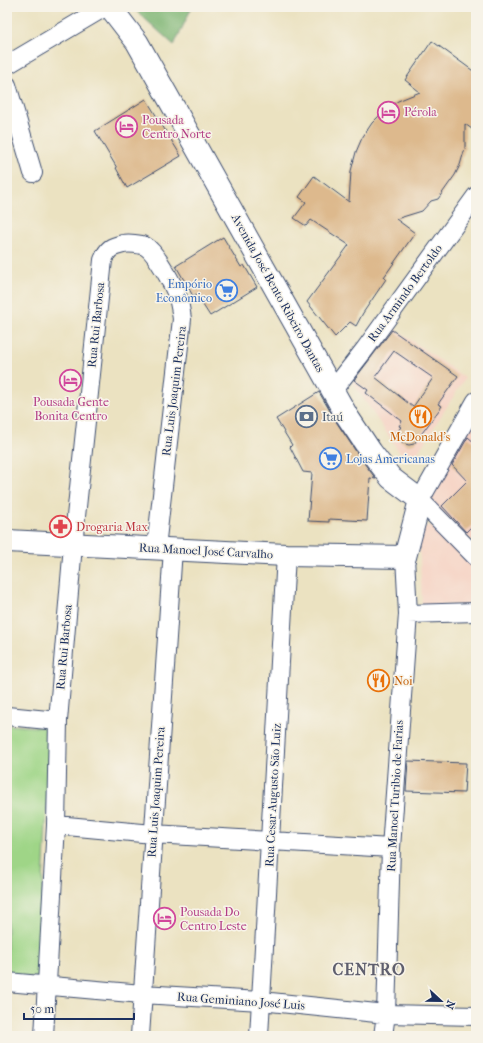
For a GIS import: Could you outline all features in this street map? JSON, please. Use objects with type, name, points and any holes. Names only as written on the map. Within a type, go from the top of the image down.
[{"type":"street","points":[[7,65],[105,7]]},
{"type":"street","name":"Avenida José Bento Ribeiro Dantas","points":[[110,7],[137,42],[347,416],[391,478],[420,500],[476,557]]},
{"type":"street","points":[[7,85],[33,173]]},
{"type":"street","name":"Rua Armindo Bertoldo","points":[[333,390],[365,349],[476,196]]},
{"type":"street","name":"Rua Luis Joaquim Pereira","points":[[103,260],[107,251],[113,246],[127,244],[145,246],[154,254],[171,281],[179,299],[182,319],[164,549],[153,834],[140,1036]]},
{"type":"street","name":"Rua Rui Barbosa","points":[[44,1036],[56,825],[58,721],[74,544],[103,260]]},
{"type":"street","points":[[405,557],[420,500],[476,401]]},
{"type":"street","name":"Rua Manoel José Carvalho","points":[[7,541],[286,555],[405,557]]},
{"type":"street","name":"Rua Cesar Augusto São Luiz","points":[[259,1036],[286,555]]},
{"type":"street","name":"Rua Manoel Turibio de Farias","points":[[383,1036],[386,1014],[391,848],[408,614],[405,557]]},
{"type":"street","points":[[408,614],[476,612]]},
{"type":"street","points":[[7,716],[58,721]]},
{"type":"street","points":[[56,825],[153,834],[391,848]]},
{"type":"street","name":"Rua Geminiano José Luis","points":[[7,982],[142,994],[261,1001],[386,1014],[476,1016]]},
{"type":"shaded area","points":[[388,324],[465,378],[417,454],[412,455],[400,453],[351,380]]},
{"type":"shaded area","points":[[476,413],[476,545],[433,503],[427,493]]},
{"type":"shaded area","points":[[428,525],[434,527],[476,567],[476,605],[422,606],[419,536],[423,529]]},
{"type":"green space","points":[[132,7],[192,7],[174,45]]},
{"type":"green space","points":[[7,725],[51,728],[38,978],[7,977]]},
{"type":"building","points":[[432,41],[476,73],[476,132],[465,124],[465,148],[460,165],[455,175],[438,199],[431,201],[422,211],[396,219],[415,233],[384,277],[386,279],[356,326],[350,322],[335,337],[307,302],[349,245],[311,220],[306,226],[294,218],[306,202],[299,197],[314,176],[349,202],[351,171],[356,152],[362,138],[372,123],[386,109],[398,101],[420,92],[405,80]]},
{"type":"building","points":[[146,99],[181,156],[127,188],[95,131]]},
{"type":"building","points":[[223,237],[241,267],[244,265],[257,287],[210,316],[196,294],[193,296],[176,266]]},
{"type":"building","points":[[392,330],[458,376],[438,404],[442,406],[414,444],[409,445],[405,444],[394,436],[401,427],[399,426],[402,421],[366,393],[368,390],[354,380]],"holes":[[[394,351],[433,378],[413,407],[375,377]]]},
{"type":"building","points":[[319,392],[337,423],[376,479],[370,478],[367,521],[329,519],[329,522],[308,521],[312,473],[303,472],[290,447],[292,445],[276,419]]},
{"type":"building","points":[[468,437],[476,444],[476,522],[466,532],[442,506],[467,481],[452,465]]},
{"type":"building","points":[[408,761],[466,763],[464,793],[406,791]]},
{"type":"place","name":"Pérola","points":[[389,112]]},
{"type":"place","name":"Pousada Centro Norte","points":[[127,127]]},
{"type":"place","name":"Empório Econômico","points":[[227,291]]},
{"type":"place","name":"Pousada Gente Bonita Centro","points":[[71,381]]},
{"type":"place","name":"McDonald's","points":[[420,416]]},
{"type":"place","name":"Itaú","points":[[307,417]]},
{"type":"place","name":"Lojas Americanas","points":[[331,459]]},
{"type":"place","name":"Drogaria Max","points":[[61,527]]},
{"type":"place","name":"Noi","points":[[379,681]]},
{"type":"place","name":"Pousada Do Centro Leste","points":[[164,919]]},
{"type":"district","name":"CENTRO","points":[[369,969]]}]
